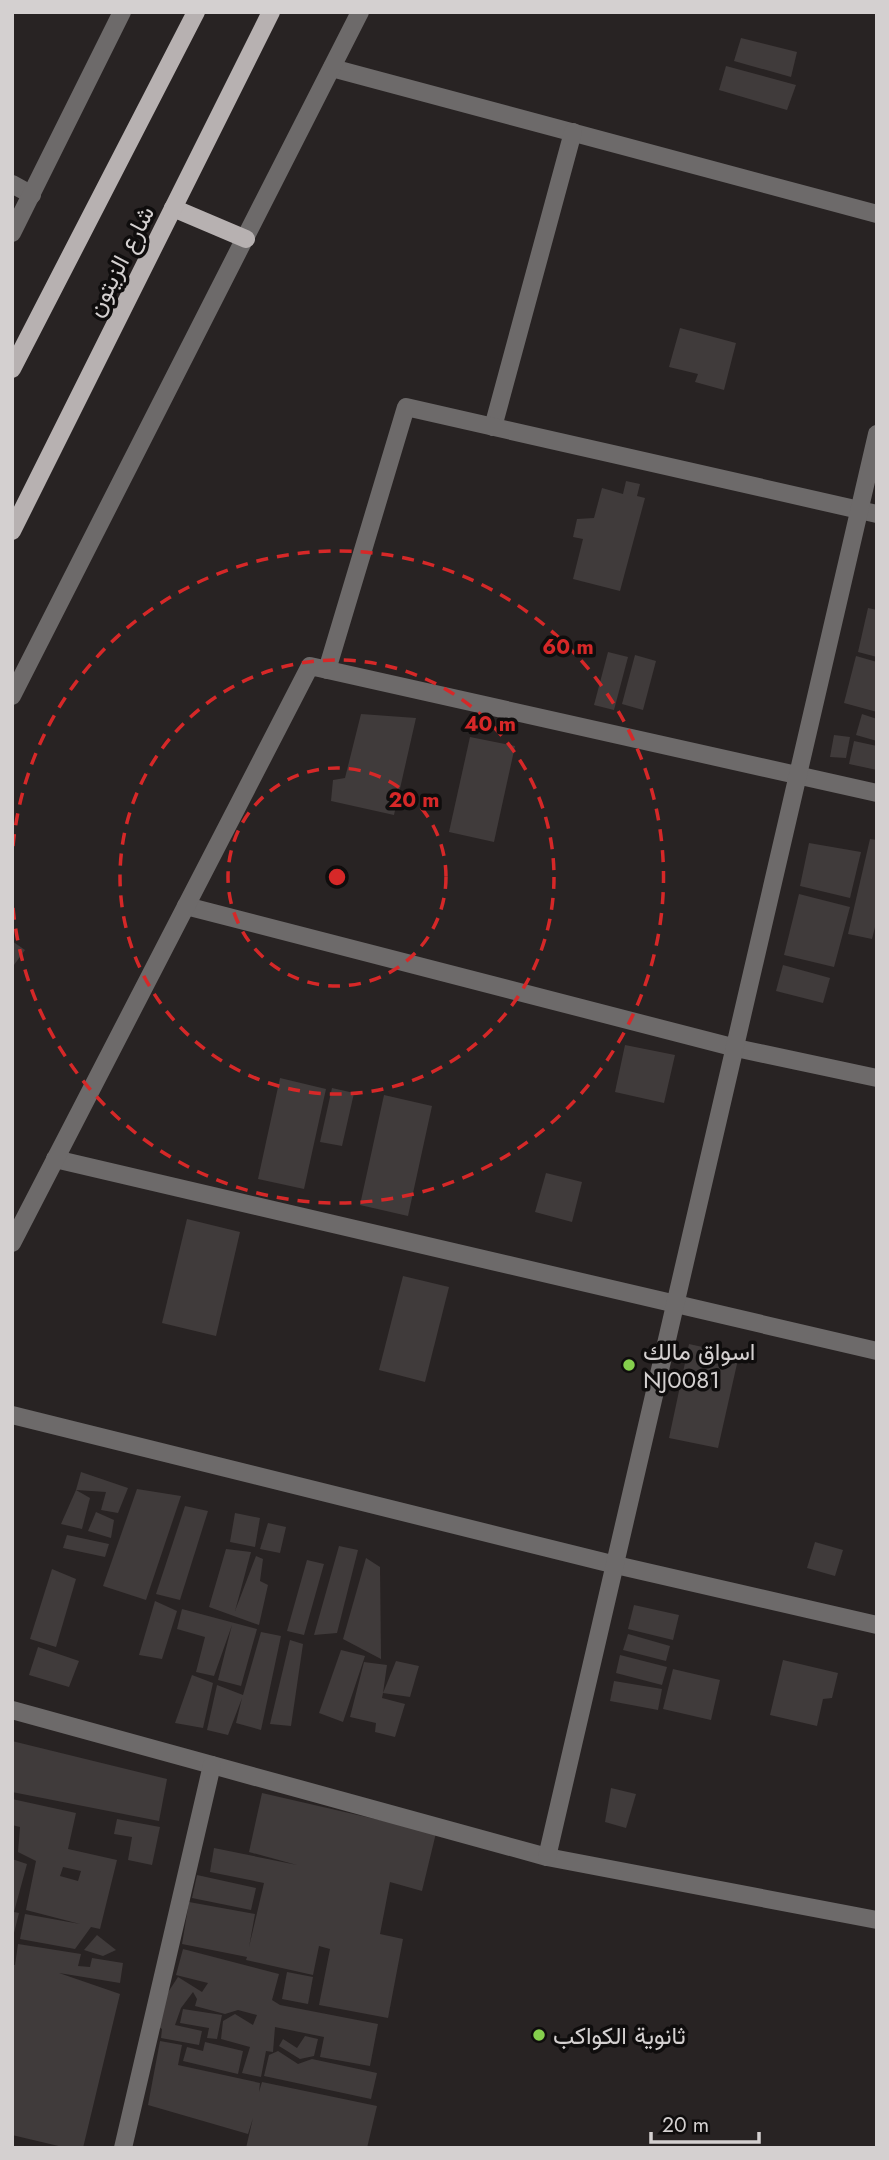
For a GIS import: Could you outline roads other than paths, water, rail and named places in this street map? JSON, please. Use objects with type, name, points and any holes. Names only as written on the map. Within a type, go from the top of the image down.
[{"type":"main road","name":"شارع الزيتون","points":[[12,369],[196,12]]},
{"type":"main road","name":"شارع الزيتون","points":[[12,531],[271,12]]},
{"type":"main road","points":[[173,208],[246,239]]},
{"type":"street","points":[[12,233],[122,12]]},
{"type":"street","points":[[12,696],[360,12]]},
{"type":"street","points":[[332,68],[877,214]]},
{"type":"street","points":[[493,427],[573,132]]},
{"type":"street","points":[[12,184],[32,195]]},
{"type":"street","points":[[327,670],[406,407],[868,512]]},
{"type":"street","points":[[547,1857],[736,1048],[797,774],[868,512],[877,434]]},
{"type":"street","points":[[12,1242],[310,666],[877,793]]},
{"type":"street","points":[[186,906],[736,1048],[877,1079]]},
{"type":"street","points":[[55,1159],[877,1351]]},
{"type":"street","points":[[12,1415],[616,1565],[877,1625]]},
{"type":"street","points":[[12,1710],[547,1857],[877,1920]]},
{"type":"street","points":[[123,2148],[212,1765]]},
{"type":"place","name":"اسواق مالك NJ0081","points":[[629,1365]]},
{"type":"place","name":"ثانوية الكواكب","points":[[539,2035]]}]
